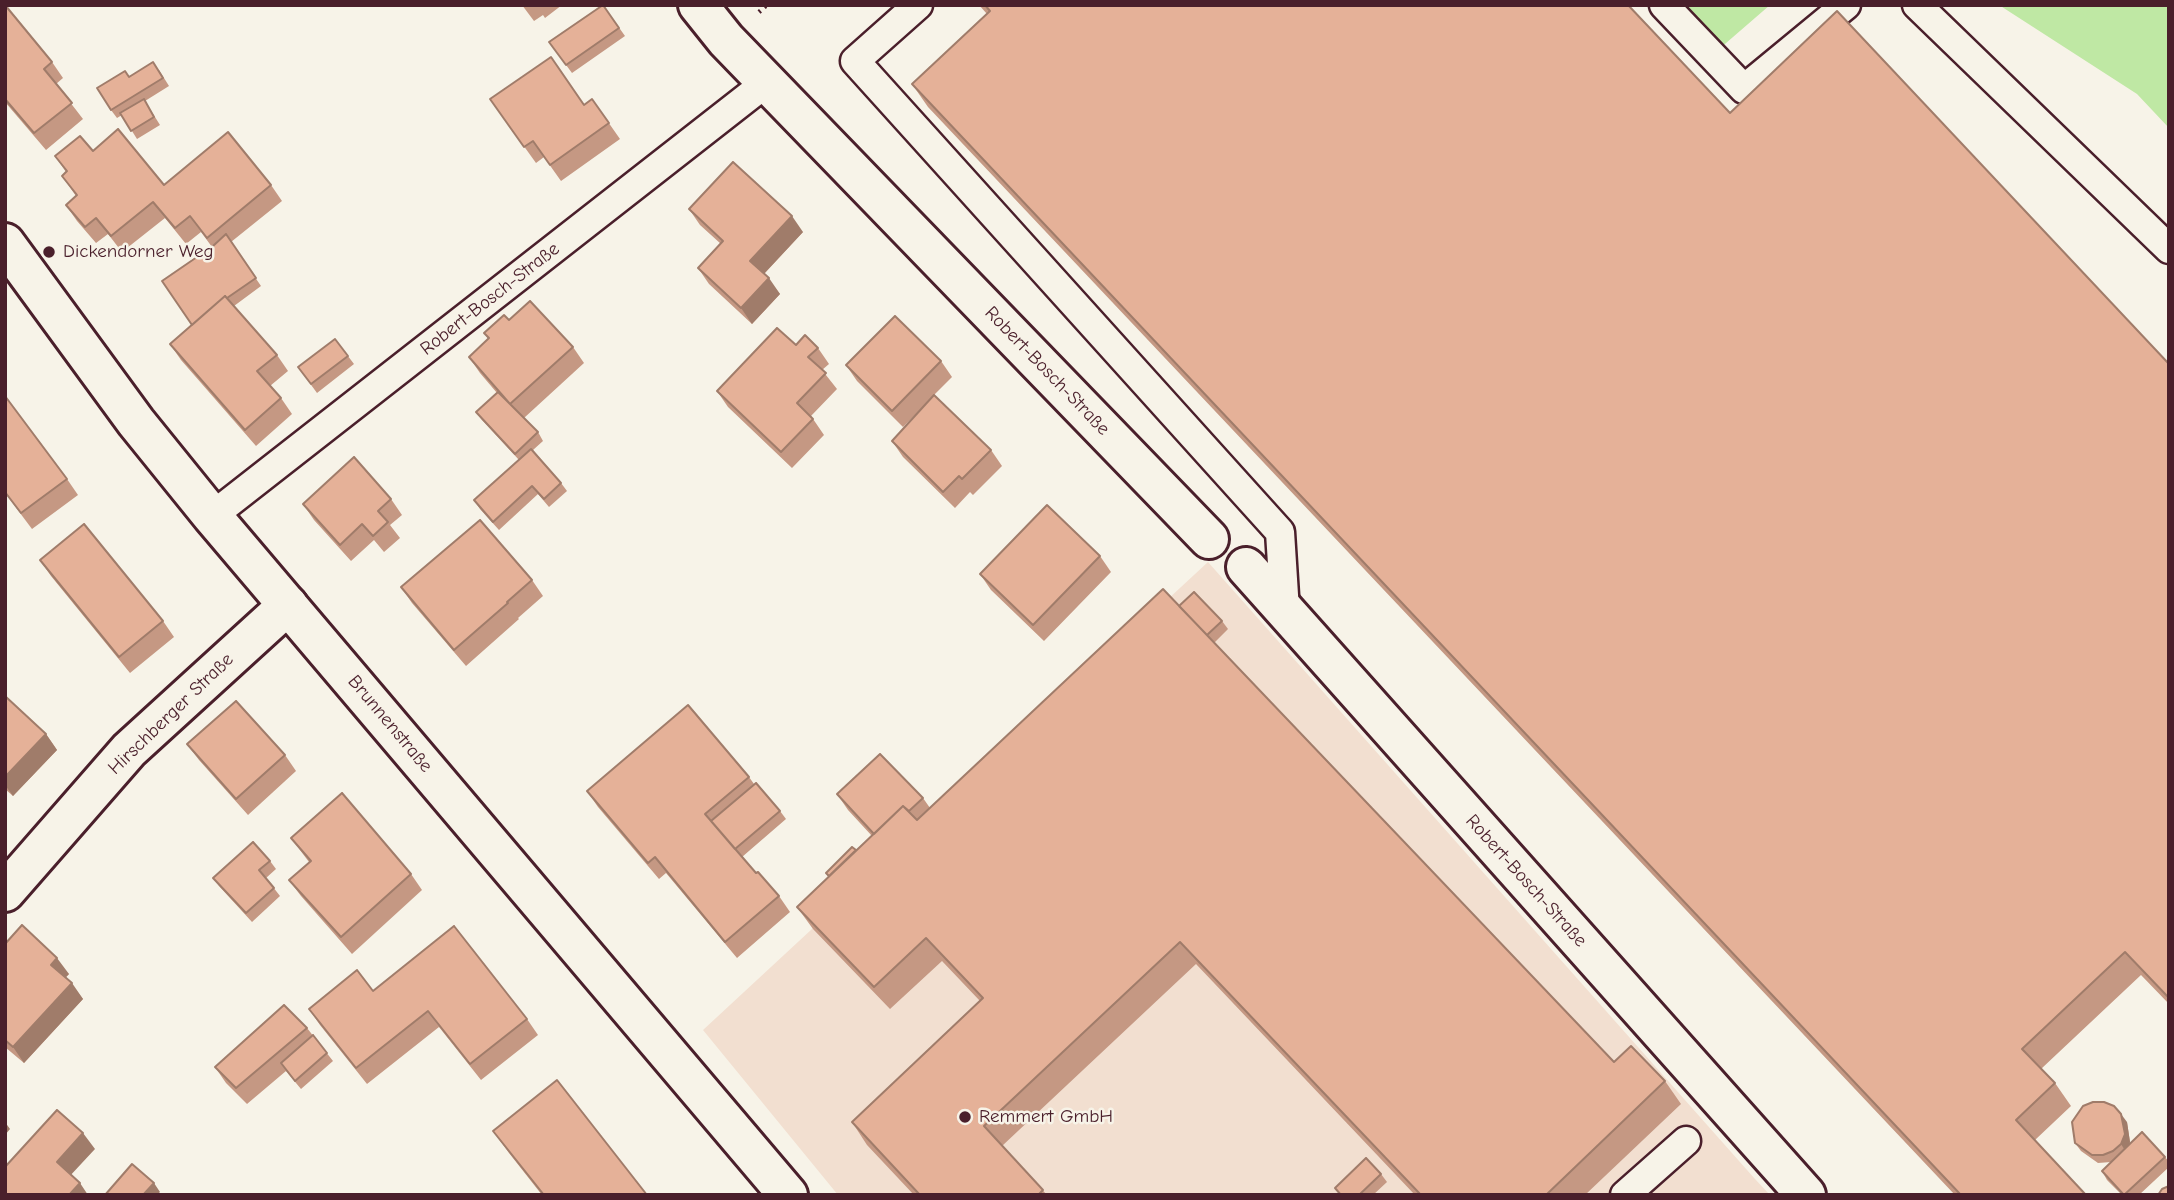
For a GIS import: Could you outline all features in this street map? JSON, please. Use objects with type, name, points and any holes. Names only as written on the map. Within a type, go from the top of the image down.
[{"type":"street","name":"Robert-Bosch-Straße","points":[[698,5],[726,40],[1209,539]]},
{"type":"street","name":"Brunnenstraße","points":[[5,243],[136,422],[212,516],[788,1195]]},
{"type":"street","name":"Robert-Bosch-Straße","points":[[1246,567],[1806,1195]]},
{"type":"street","name":"Hirschberger Straße","points":[[5,892],[129,750],[288,604]]},
{"type":"lane","points":[[918,5],[855,61],[1280,532],[1284,611]]},
{"type":"lane","points":[[1664,5],[1744,89],[1846,5]]},
{"type":"lane","points":[[1917,5],[2169,249]]},
{"type":"lane","name":"Robert-Bosch-Straße","points":[[212,516],[767,82]]},
{"type":"lane","points":[[1625,1195],[1686,1141]]},
{"type":"shaded area","name":"Remmert GmbH","points":[[1208,562],[1770,1195],[838,1195],[703,1030]]},
{"type":"green space","points":[[1676,5],[1770,5],[1718,50]]},
{"type":"green space","points":[[1999,5],[2169,5],[2169,128],[2137,94]]},
{"type":"building","points":[[5,5],[52,62],[44,69],[72,103],[34,133],[5,99]]},
{"type":"building","points":[[603,5],[619,28],[566,65],[549,42]]},
{"type":"building","points":[[985,5],[1628,5],[1730,113],[1837,11],[2169,364],[2169,998],[2125,952],[2022,1049],[2055,1083],[2016,1120],[2086,1195],[1961,1195],[912,84],[990,11]]},
{"type":"building","points":[[551,57],[584,105],[592,99],[609,123],[550,165],[533,141],[524,147],[490,99]]},
{"type":"building","points":[[153,62],[163,78],[111,110],[97,88],[125,71],[129,77]]},
{"type":"building","points":[[144,99],[154,117],[131,131],[120,113]]},
{"type":"building","points":[[118,129],[164,185],[228,132],[271,185],[207,238],[190,216],[175,228],[153,202],[111,236],[96,218],[85,227],[66,205],[77,195],[62,176],[67,171],[55,156],[80,136],[93,151]]},
{"type":"building","points":[[733,162],[792,216],[750,261],[769,278],[741,308],[698,268],[723,241],[689,209]]},
{"type":"building","points":[[226,234],[256,278],[227,298],[225,296],[192,325],[162,281]]},
{"type":"building","points":[[225,296],[277,355],[257,371],[281,398],[245,430],[170,344]]},
{"type":"building","points":[[530,301],[573,347],[510,404],[469,357],[489,338],[484,333],[504,315],[509,320]]},
{"type":"building","points":[[895,316],[941,361],[892,411],[846,365]]},
{"type":"building","points":[[777,328],[796,345],[805,335],[818,348],[808,357],[826,373],[797,403],[813,419],[781,452],[717,391]]},
{"type":"building","points":[[335,339],[348,356],[311,384],[298,367]]},
{"type":"building","points":[[498,392],[538,432],[515,454],[476,412]]},
{"type":"building","points":[[934,395],[991,450],[962,479],[959,476],[943,492],[892,441]]},
{"type":"building","points":[[5,396],[67,479],[21,513],[5,492]]},
{"type":"building","points":[[531,449],[561,483],[544,499],[532,486],[493,522],[474,500]]},
{"type":"building","points":[[354,457],[391,499],[378,511],[388,522],[373,536],[362,524],[340,545],[303,504]]},
{"type":"building","points":[[1047,505],[1100,556],[1033,625],[980,574]]},
{"type":"building","points":[[480,520],[532,580],[454,650],[401,587]]},
{"type":"building","points":[[84,524],[163,621],[119,657],[40,560]]},
{"type":"building","name":"Remmert GmbH","points":[[1163,589],[1614,1062],[1631,1046],[1665,1081],[1546,1195],[1421,1195],[1180,942],[984,1126],[1043,1190],[1038,1195],[920,1195],[852,1122],[983,998],[926,938],[874,987],[797,907],[903,806],[917,820]]},
{"type":"building","points":[[1194,592],[1222,621],[1207,635],[1179,606]]},
{"type":"building","points":[[5,696],[46,734],[5,777]]},
{"type":"building","points":[[236,701],[285,755],[236,799],[187,744]]},
{"type":"building","points":[[688,705],[749,777],[705,814],[779,896],[725,942],[655,857],[648,863],[587,791]]},
{"type":"building","points":[[880,754],[923,798],[909,811],[903,806],[874,834],[837,794]]},
{"type":"building","points":[[756,783],[780,811],[735,849],[711,821]]},
{"type":"building","points":[[342,793],[411,874],[341,937],[289,880],[311,861],[291,838]]},
{"type":"building","points":[[253,842],[270,861],[259,870],[274,888],[246,913],[213,878]]},
{"type":"building","points":[[852,847],[856,850],[829,876],[826,873]]},
{"type":"building","points":[[22,925],[57,958],[51,965],[72,983],[13,1047],[5,1040],[5,944]]},
{"type":"building","points":[[454,926],[527,1019],[470,1064],[428,1011],[356,1068],[309,1009],[357,970],[373,991]]},
{"type":"building","points":[[284,1005],[307,1028],[236,1088],[215,1067]]},
{"type":"building","points":[[313,1035],[327,1053],[295,1081],[281,1063]]},
{"type":"building","points":[[557,1080],[647,1195],[544,1195],[493,1131]]},
{"type":"building","points":[[2093,1102],[2114,1106],[2121,1114],[2125,1134],[2121,1144],[2103,1155],[2092,1155],[2075,1143],[2072,1122],[2083,1106]]},
{"type":"building","points":[[57,1110],[83,1133],[57,1162],[80,1183],[69,1195],[6,1195],[5,1167]]},
{"type":"building","points":[[2142,1132],[2165,1157],[2124,1195],[2102,1171]]},
{"type":"building","points":[[1366,1158],[1381,1174],[1359,1195],[1341,1195],[1335,1188]]},
{"type":"building","points":[[132,1164],[154,1183],[143,1195],[105,1195]]},
{"type":"building","points":[[2169,1186],[2169,1195],[2158,1195],[2162,1189]]},
{"type":"place","name":"Dickendorner Weg","points":[[49,252]]},
{"type":"place","name":"Remmert GmbH","points":[[965,1117]]}]
